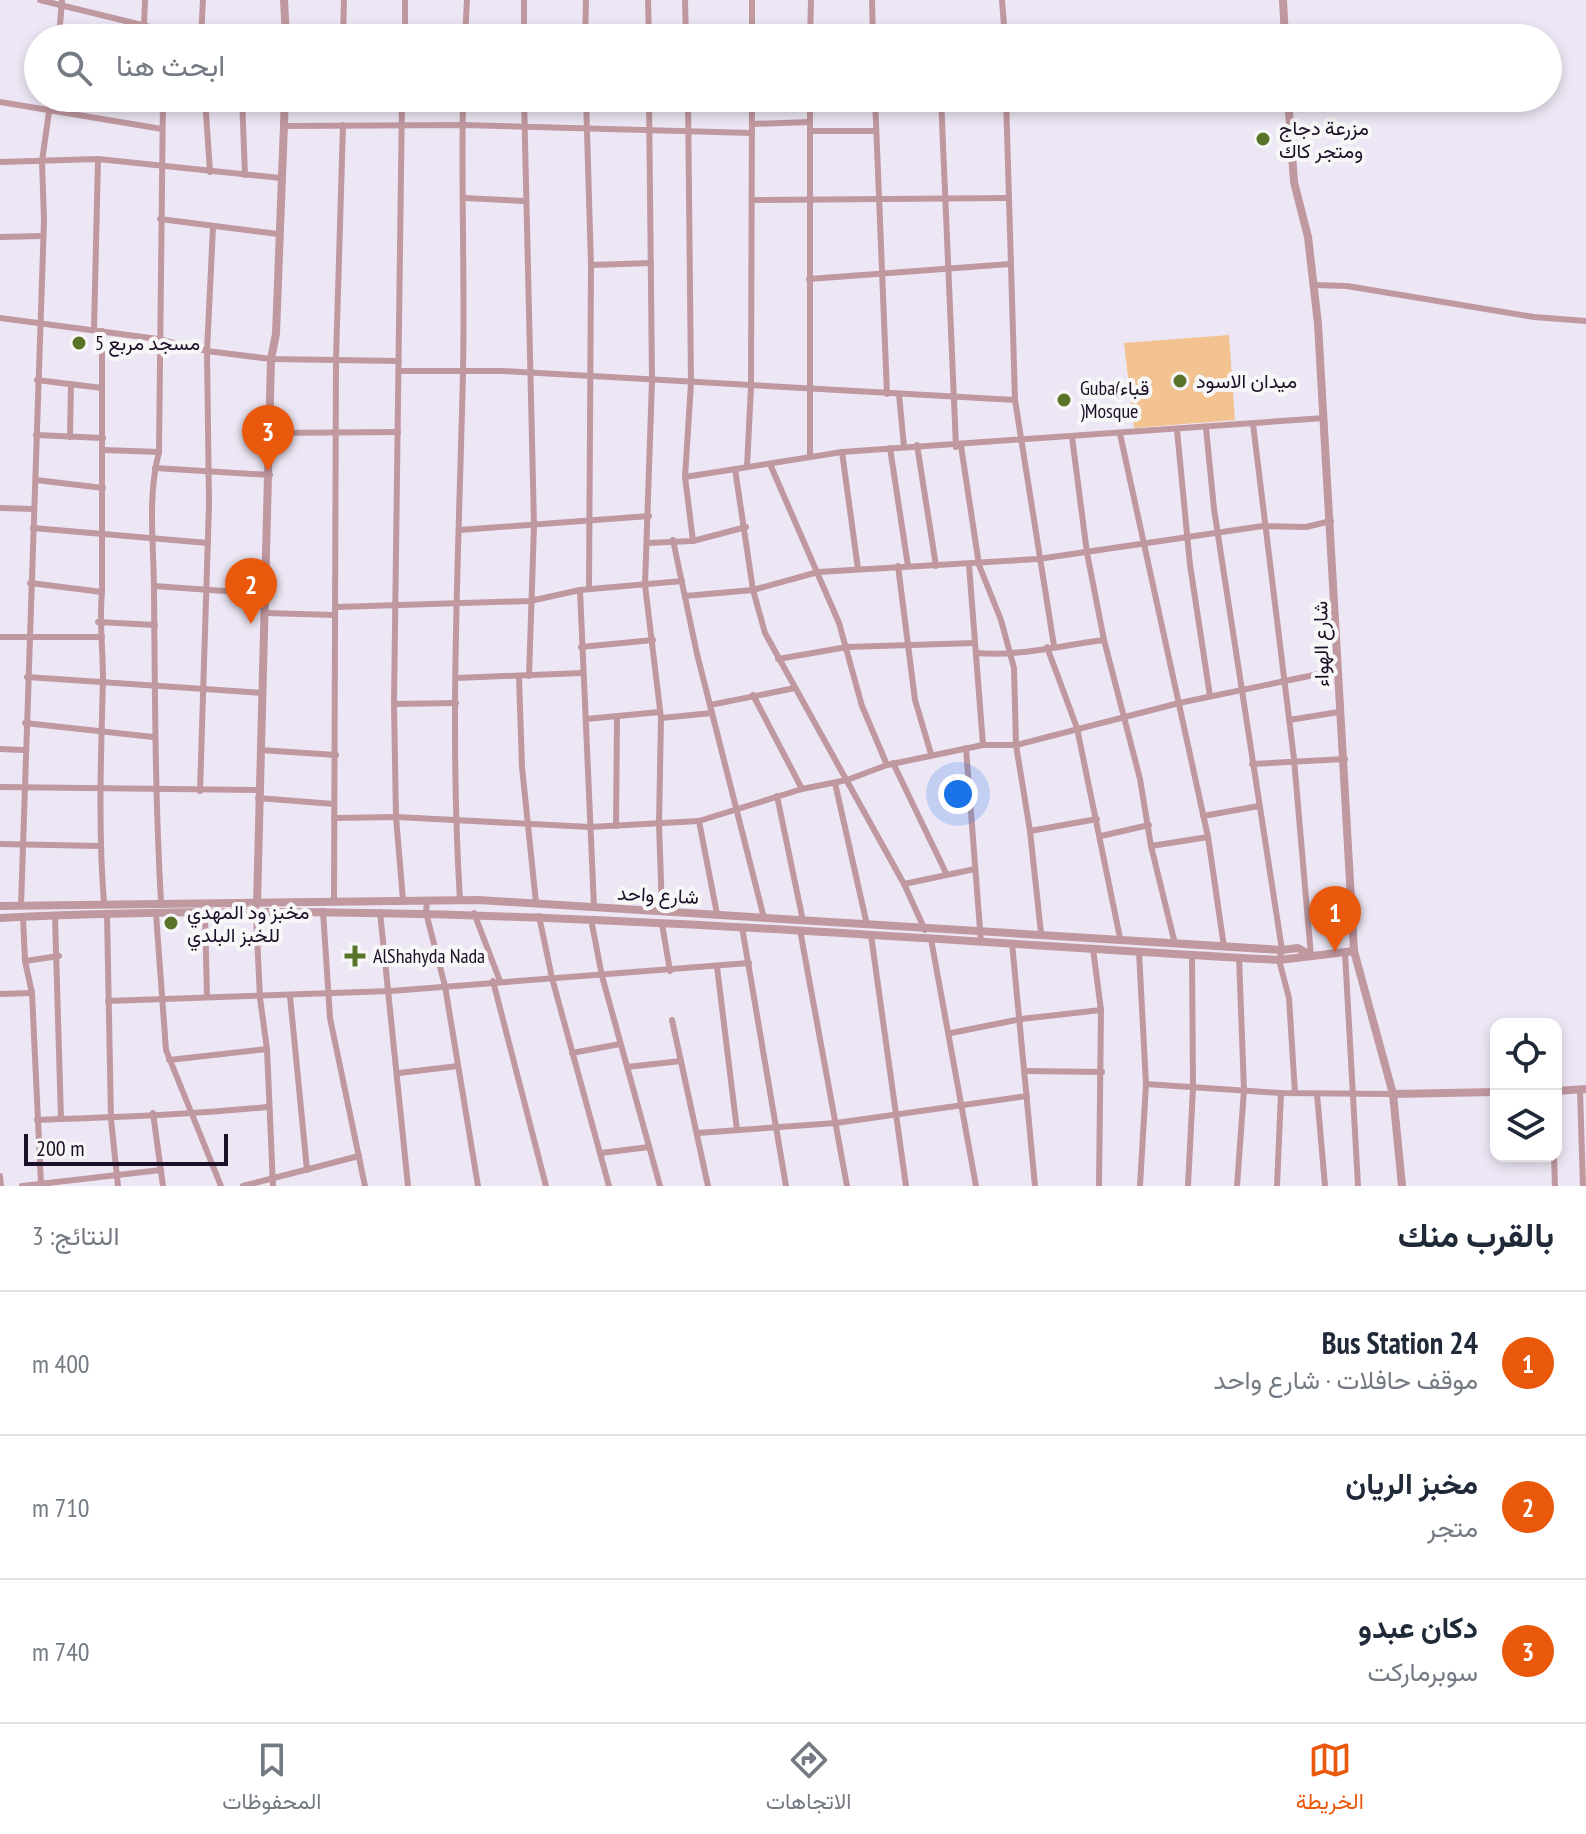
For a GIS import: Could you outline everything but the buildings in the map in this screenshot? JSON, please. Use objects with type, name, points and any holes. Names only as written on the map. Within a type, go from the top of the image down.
[{"type":"street","points":[[40,0],[62,2],[140,24]]},
{"type":"street","points":[[144,24],[145,0]]},
{"type":"street","points":[[200,24],[203,0]]},
{"type":"street","points":[[284,0],[285,24]]},
{"type":"street","points":[[343,24],[344,0]]},
{"type":"street","points":[[405,0],[405,24]]},
{"type":"street","points":[[466,24],[467,0]]},
{"type":"street","points":[[524,0],[524,24]]},
{"type":"street","points":[[585,24],[586,0]]},
{"type":"street","points":[[648,0],[649,24]]},
{"type":"street","points":[[685,0],[686,24]]},
{"type":"street","points":[[752,0],[752,24]]},
{"type":"street","points":[[810,24],[811,0]]},
{"type":"street","points":[[872,0],[873,24]]},
{"type":"street","points":[[1002,0],[1004,24]]},
{"type":"street","points":[[1283,0],[1284,24]]},
{"type":"street","points":[[60,24],[62,2]]},
{"type":"street","points":[[0,102],[24,106]]},
{"type":"street","points":[[21,906],[23,750],[36,480],[43,236],[42,161],[49,112]]},
{"type":"street","points":[[61,112],[162,129]]},
{"type":"street","points":[[161,902],[153,737],[153,541],[155,468],[159,452],[163,112]]},
{"type":"street","points":[[206,112],[210,172]]},
{"type":"street","points":[[243,112],[245,175]]},
{"type":"street","points":[[272,1183],[267,1049],[260,998],[256,914],[271,359],[276,334],[284,112]]},
{"type":"street","points":[[402,112],[394,704],[396,817],[403,900]]},
{"type":"street","points":[[460,900],[455,820],[454,602],[463,372],[463,112]]},
{"type":"street","points":[[524,112],[534,526],[529,676]]},
{"type":"street","points":[[586,112],[591,265],[589,589]]},
{"type":"street","points":[[649,112],[652,381],[645,585],[660,715],[662,911]]},
{"type":"street","points":[[688,112],[691,383],[685,477],[693,541]]},
{"type":"street","points":[[747,467],[751,387],[752,112]]},
{"type":"street","points":[[810,112],[810,457]]},
{"type":"street","points":[[875,112],[887,394]]},
{"type":"street","points":[[941,112],[946,269],[958,446],[979,565],[1011,657],[1016,745],[1030,831],[1041,933]]},
{"type":"street","points":[[1006,112],[1007,198],[1019,441],[1050,647],[1077,728],[1120,938]]},
{"type":"street","name":"شارع الهواء","points":[[1289,112],[1294,182],[1315,285],[1331,521],[1339,712],[1345,759],[1350,952],[1393,1094],[1402,1186]]},
{"type":"street","points":[[752,124],[810,122]]},
{"type":"street","points":[[283,126],[402,124],[752,133]]},
{"type":"street","points":[[334,900],[335,434],[343,125]]},
{"type":"street","points":[[811,131],[876,131]]},
{"type":"street","points":[[0,162],[98,159],[281,178]]},
{"type":"street","points":[[98,159],[98,330],[103,438],[102,592],[98,622],[102,637],[103,680],[98,790],[104,903]]},
{"type":"street","points":[[464,198],[525,201]]},
{"type":"street","points":[[753,200],[1007,198]]},
{"type":"street","points":[[160,219],[278,234]]},
{"type":"street","points":[[200,791],[208,543],[207,351],[213,227]]},
{"type":"street","points":[[0,237],[43,236]]},
{"type":"street","points":[[591,265],[651,263]]},
{"type":"street","points":[[809,279],[1010,264]]},
{"type":"street","points":[[1315,285],[1347,286],[1534,317],[1586,321]]},
{"type":"street","points":[[0,318],[158,339],[207,351],[271,359],[399,361]]},
{"type":"street","points":[[399,371],[529,373],[809,391],[1015,400]]},
{"type":"street","points":[[37,380],[102,388]]},
{"type":"street","points":[[70,437],[71,384]]},
{"type":"street","points":[[899,394],[904,447]]},
{"type":"street","points":[[685,477],[842,452],[917,445],[958,446],[1324,418]]},
{"type":"street","points":[[1253,424],[1263,526],[1294,759],[1311,956]]},
{"type":"street","points":[[1206,428],[1241,689],[1289,998],[1295,1093]]},
{"type":"street","points":[[1177,430],[1187,538],[1210,696]]},
{"type":"street","points":[[270,433],[398,432]]},
{"type":"street","points":[[1120,434],[1141,544],[1208,837],[1224,947]]},
{"type":"street","points":[[36,435],[103,438]]},
{"type":"street","points":[[1072,437],[1087,553],[1104,640],[1125,718],[1175,944]]},
{"type":"street","points":[[917,445],[936,566]]},
{"type":"street","points":[[890,448],[908,566]]},
{"type":"street","points":[[103,450],[159,452]]},
{"type":"street","points":[[842,452],[858,569]]},
{"type":"street","points":[[770,464],[847,647],[862,706],[946,873]]},
{"type":"street","points":[[155,468],[270,475]]},
{"type":"street","points":[[735,469],[753,590],[765,633],[904,884],[925,930]]},
{"type":"street","points":[[36,480],[103,488]]},
{"type":"street","points":[[0,508],[34,509]]},
{"type":"street","points":[[459,530],[649,516]]},
{"type":"street","points":[[685,596],[753,590],[818,572],[898,566],[979,565],[1219,535],[1263,526],[1306,527],[1331,521]]},
{"type":"street","points":[[647,543],[693,541],[746,527]]},
{"type":"street","points":[[33,528],[102,533],[153,541],[208,543]]},
{"type":"street","points":[[673,540],[710,705],[764,918]]},
{"type":"street","points":[[969,565],[983,745]]},
{"type":"street","points":[[898,566],[915,700],[931,754]]},
{"type":"street","points":[[266,613],[454,602],[530,601],[580,590],[682,581]]},
{"type":"street","points":[[30,583],[102,592]]},
{"type":"street","points":[[154,586],[266,594]]},
{"type":"street","points":[[580,590],[594,907]]},
{"type":"street","points":[[98,622],[155,625]]},
{"type":"street","points":[[0,637],[102,637]]},
{"type":"street","points":[[581,647],[653,640]]},
{"type":"street","points":[[976,653],[1011,657],[1050,647],[1104,640]]},
{"type":"street","points":[[778,659],[847,647],[975,643]]},
{"type":"street","points":[[334,818],[396,817],[590,827],[699,821],[931,754],[983,745],[1016,745],[1282,679],[1338,670]]},
{"type":"street","points":[[456,678],[582,673]]},
{"type":"street","points":[[27,677],[262,693]]},
{"type":"street","points":[[519,677],[527,823],[536,903]]},
{"type":"street","points":[[710,705],[795,688]]},
{"type":"street","points":[[753,695],[802,789]]},
{"type":"street","points":[[394,704],[456,703]]},
{"type":"street","points":[[1289,720],[1339,712]]},
{"type":"street","points":[[586,719],[712,713]]},
{"type":"street","points":[[616,826],[617,717]]},
{"type":"street","points":[[25,723],[153,737]]},
{"type":"street","points":[[966,748],[982,937]]},
{"type":"street","points":[[0,749],[23,750]]},
{"type":"street","points":[[260,750],[336,755]]},
{"type":"street","points":[[1252,764],[1294,759],[1345,759]]},
{"type":"street","points":[[835,783],[869,930],[906,1186]]},
{"type":"street","points":[[0,787],[259,794],[334,804]]},
{"type":"street","points":[[777,796],[847,1186]]},
{"type":"street","points":[[1203,816],[1259,806]]},
{"type":"street","points":[[1030,831],[1097,819]]},
{"type":"street","points":[[699,821],[717,914]]},
{"type":"street","points":[[1101,836],[1149,825]]},
{"type":"street","points":[[1151,846],[1208,837]]},
{"type":"street","points":[[0,844],[99,846]]},
{"type":"street","points":[[904,884],[975,869]]},
{"type":"street","points":[[427,900],[426,913],[445,986],[478,1186]]},
{"type":"street","name":"شارع واحد","points":[[0,906],[460,900],[693,912],[764,918],[801,926]]},
{"type":"street","points":[[323,911],[327,992],[365,1186]]},
{"type":"street","name":"شارع واحد","points":[[0,918],[323,911],[474,913],[662,924],[925,930],[1012,943],[1239,957],[1281,955],[1298,948],[1311,956],[1350,952]]},
{"type":"street","points":[[380,912],[391,991],[408,1186]]},
{"type":"street","points":[[691,925],[693,912]]},
{"type":"street","points":[[474,913],[497,981],[546,1186]]},
{"type":"street","points":[[107,914],[111,1119],[118,1186]]},
{"type":"street","points":[[156,914],[163,1038],[169,1060],[221,1186]]},
{"type":"street","points":[[205,914],[207,997]]},
{"type":"street","points":[[539,916],[552,978],[609,1186]]},
{"type":"street","points":[[23,917],[25,961],[32,993],[41,1184]]},
{"type":"street","points":[[55,917],[59,956],[61,1119]]},
{"type":"street","points":[[591,919],[602,976],[660,1186]]},
{"type":"street","points":[[662,924],[670,971]]},
{"type":"street","points":[[742,927],[786,1186]]},
{"type":"street","name":"شارع واحد","points":[[869,930],[931,939],[1041,933],[1224,947],[1281,955]]},
{"type":"street","points":[[931,939],[951,1033],[976,1186]]},
{"type":"street","points":[[1012,943],[1035,1186]]},
{"type":"street","points":[[1093,949],[1101,1010],[1099,1186]]},
{"type":"street","points":[[1139,952],[1146,1084],[1140,1186]]},
{"type":"street","points":[[1350,952],[1358,1186]]},
{"type":"street","points":[[1188,1186],[1193,1088],[1192,954]]},
{"type":"street","points":[[25,961],[59,956]]},
{"type":"street","points":[[1237,1186],[1244,1090],[1239,957]]},
{"type":"street","points":[[108,1001],[391,991],[749,963]]},
{"type":"street","points":[[717,967],[737,1130]]},
{"type":"street","points":[[0,994],[32,993]]},
{"type":"street","points":[[290,996],[307,1170]]},
{"type":"street","points":[[951,1033],[1021,1019],[1101,1010]]},
{"type":"street","points":[[672,1020],[708,1186]]},
{"type":"street","points":[[572,1053],[620,1044]]},
{"type":"street","points":[[169,1060],[267,1049]]},
{"type":"street","points":[[627,1067],[681,1061]]},
{"type":"street","points":[[399,1073],[458,1066]]},
{"type":"street","points":[[1025,1071],[1102,1072]]},
{"type":"street","points":[[1146,1084],[1353,1095],[1490,1092]]},
{"type":"street","points":[[1562,1091],[1583,1089],[1583,1186]]},
{"type":"street","points":[[1277,1186],[1281,1093]]},
{"type":"street","points":[[1317,1094],[1325,1186]]},
{"type":"street","points":[[697,1133],[836,1123],[1027,1096]]},
{"type":"street","points":[[37,1120],[111,1119],[153,1113],[193,1115],[267,1107]]},
{"type":"street","points":[[153,1113],[163,1186]]},
{"type":"street","points":[[601,1153],[649,1147]]},
{"type":"street","points":[[243,1186],[272,1183],[359,1156]]},
{"type":"street","points":[[1554,1162],[1555,1186]]},
{"type":"street","points":[[22,1186],[161,1170]]},
{"type":"street","points":[[0,1176],[1,1186]]},
{"type":"shaded area","name":"ميدان الاسود","points":[[1229,335],[1235,420],[1134,428],[1124,343]]},
{"type":"place","name":"مزرعة دجاج ومتجر كاك","points":[[1263,139]]},
{"type":"place","name":"مسجد مربع 5","points":[[79,343]]},
{"type":"place","name":"ميدان الاسود","points":[[1180,381]]},
{"type":"place","name":"Guba(قباء )Mosque","points":[[1064,400]]},
{"type":"place","name":"دكان عبدو","points":[[268,471]]},
{"type":"place","name":"مخبز الريان","points":[[251,624]]},
{"type":"place","name":"مخبز ود المهدي للخبز البلدي","points":[[171,923]]},
{"type":"place","name":"24 Bus Station","points":[[1335,952]]},
{"type":"place","name":"AlShahyda Nada","points":[[355,956]]}]
